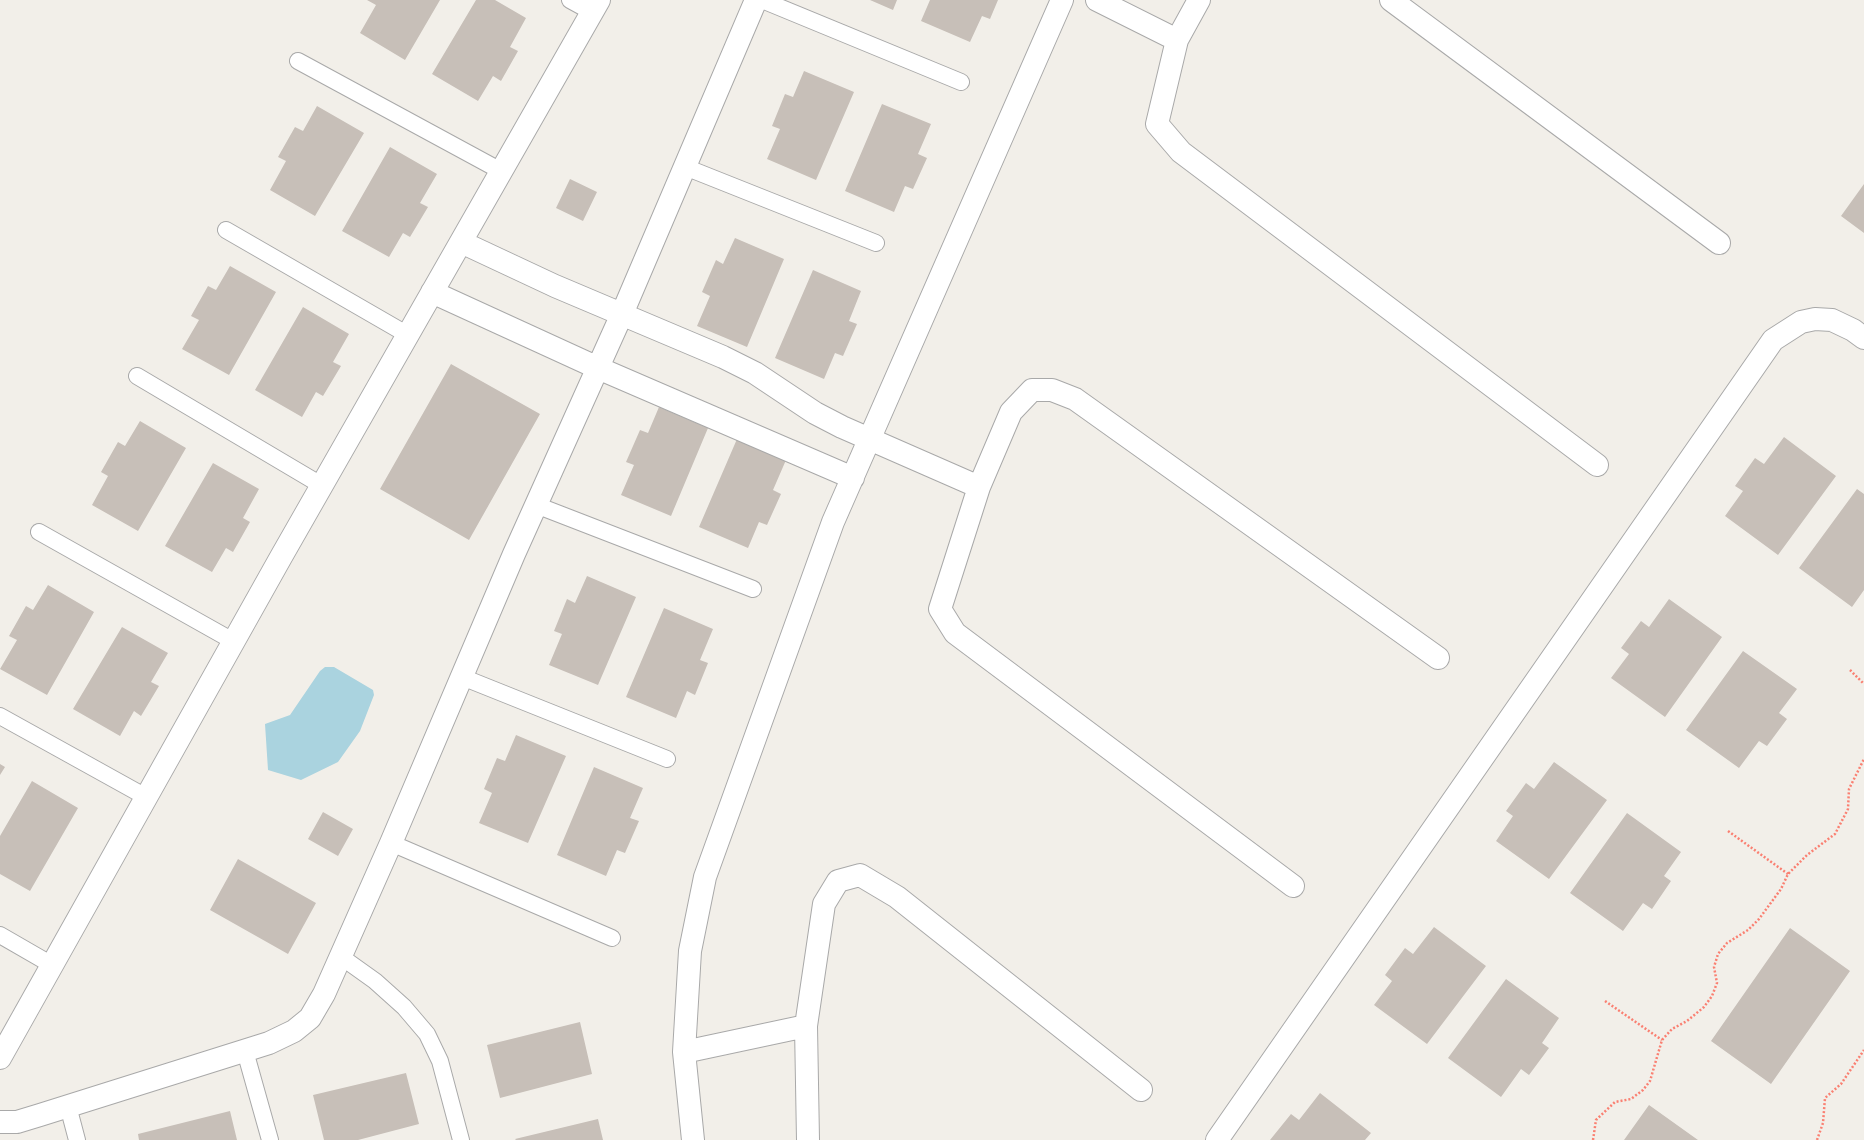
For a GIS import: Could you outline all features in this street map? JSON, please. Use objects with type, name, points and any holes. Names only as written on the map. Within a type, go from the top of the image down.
[{"type":"street","points":[[0,1122],[17,1122],[245,1051],[282,1038],[294,1031],[310,1018],[324,994],[391,843],[536,505],[622,314],[756,0]]},
{"type":"street","points":[[693,1140],[684,1052],[690,951],[705,877],[831,530],[1062,0]]},
{"type":"street","points":[[1097,0],[1177,40]]},
{"type":"street","points":[[1199,0],[1177,40],[1158,124],[1181,152],[1597,465]]},
{"type":"street","points":[[1391,0],[1719,242]]},
{"type":"street","points":[[0,1058],[321,485],[595,6]]},
{"type":"street","points":[[461,242],[556,286],[723,357],[755,373],[815,413],[842,427],[979,487]]},
{"type":"street","points":[[432,292],[598,368],[853,478]]},
{"type":"street","points":[[1217,1140],[1773,340],[1801,322],[1815,319],[1832,320],[1853,330],[1864,338]]},
{"type":"street","points":[[1293,886],[955,633],[940,609],[979,487],[1011,412],[1032,390],[1052,390],[1075,399],[1438,658]]},
{"type":"street","points":[[808,1140],[806,1026],[824,904],[838,881],[860,875],[897,897],[1141,1090]]},
{"type":"street","points":[[684,1052],[806,1026]]},
{"type":"lane","points":[[570,0],[595,6]]},
{"type":"lane","points":[[762,0],[961,82]]},
{"type":"lane","points":[[298,61],[501,171]]},
{"type":"lane","points":[[685,167],[876,243]]},
{"type":"lane","points":[[226,230],[408,334]]},
{"type":"lane","points":[[137,376],[321,485]]},
{"type":"lane","points":[[536,505],[752,590]]},
{"type":"lane","points":[[39,532],[233,641]]},
{"type":"lane","points":[[462,677],[667,759]]},
{"type":"lane","points":[[0,716],[146,797]]},
{"type":"lane","points":[[391,843],[612,938]]},
{"type":"lane","points":[[0,935],[52,965]]},
{"type":"lane","points":[[340,956],[375,981],[404,1007],[427,1034],[440,1062],[461,1140]]},
{"type":"lane","points":[[245,1051],[270,1140]]},
{"type":"lane","points":[[68,1106],[77,1140]]},
{"type":"path","points":[[1850,670],[1864,684]]},
{"type":"path","points":[[1593,1140],[1596,1120],[1616,1102],[1631,1099],[1643,1090],[1650,1081],[1662,1040],[1672,1029],[1687,1021],[1704,1006],[1712,996],[1717,982],[1714,967],[1718,954],[1727,942],[1748,930],[1759,919],[1781,889],[1788,874],[1807,854],[1835,834],[1848,809],[1849,789],[1864,759]]},
{"type":"path","points":[[1728,831],[1788,874]]},
{"type":"path","points":[[1605,1001],[1662,1040]]},
{"type":"path","points":[[1816,1140],[1822,1123],[1826,1098],[1841,1084],[1864,1050]]},
{"type":"water","points":[[325,667],[334,667],[373,690],[374,695],[360,731],[338,762],[301,780],[268,770],[265,724],[290,715],[320,671]]},
{"type":"building","points":[[367,0],[440,0],[405,60],[360,33],[376,5]]},
{"type":"building","points":[[476,0],[495,0],[526,18],[510,47],[518,51],[501,81],[493,76],[478,101],[432,74]]},
{"type":"building","points":[[870,0],[897,0],[893,10]]},
{"type":"building","points":[[930,0],[998,0],[990,19],[982,16],[970,42],[921,21]]},
{"type":"building","points":[[804,71],[854,92],[816,180],[767,159],[780,129],[772,126],[785,94],[793,97]]},
{"type":"building","points":[[882,104],[931,124],[918,154],[927,158],[913,189],[905,186],[894,212],[845,191]]},
{"type":"building","points":[[317,106],[364,133],[315,216],[270,190],[286,161],[278,157],[295,127],[303,131]]},
{"type":"building","points":[[390,147],[437,174],[420,203],[428,207],[410,237],[403,233],[389,257],[342,231]]},
{"type":"building","points":[[570,179],[597,192],[583,221],[556,208]]},
{"type":"building","points":[[1864,184],[1864,233],[1841,216]]},
{"type":"building","points":[[735,238],[784,259],[747,347],[697,326],[710,296],[702,292],[716,260],[723,264]]},
{"type":"building","points":[[230,266],[276,292],[229,375],[182,349],[199,320],[191,316],[208,286],[216,290]]},
{"type":"building","points":[[813,270],[861,291],[849,321],[857,324],[843,356],[835,353],[824,379],[775,358]]},
{"type":"building","points":[[303,307],[349,334],[333,362],[341,366],[323,396],[316,392],[302,417],[255,390]]},
{"type":"building","points":[[451,364],[540,414],[469,540],[380,489]]},
{"type":"building","points":[[659,407],[708,428],[671,516],[621,495],[634,465],[626,462],[640,430],[648,433]]},
{"type":"building","points":[[140,421],[186,448],[138,531],[92,505],[108,476],[101,472],[118,442],[125,446]]},
{"type":"building","points":[[1784,437],[1836,476],[1778,555],[1725,516],[1743,491],[1735,486],[1755,458],[1764,464]]},
{"type":"building","points":[[737,439],[786,460],[773,490],[781,494],[767,525],[759,522],[748,548],[699,527]]},
{"type":"building","points":[[213,463],[259,489],[243,518],[250,522],[233,552],[226,548],[212,572],[165,546]]},
{"type":"building","points":[[1857,489],[1864,494],[1864,590],[1852,607],[1799,568]]},
{"type":"building","points":[[587,576],[636,597],[598,685],[549,665],[562,634],[554,631],[567,599],[575,603]]},
{"type":"building","points":[[48,585],[94,612],[47,695],[0,669],[17,640],[9,636],[26,606],[33,610]]},
{"type":"building","points":[[1669,599],[1722,637],[1665,717],[1611,678],[1629,654],[1621,648],[1641,621],[1649,627]]},
{"type":"building","points":[[664,608],[713,629],[700,660],[708,663],[695,695],[687,691],[676,718],[626,697]]},
{"type":"building","points":[[122,627],[168,653],[151,682],[159,686],[141,716],[134,711],[120,736],[73,709]]},
{"type":"building","points":[[1743,651],[1797,689],[1779,713],[1787,719],[1767,746],[1759,741],[1739,768],[1686,730]]},
{"type":"building","points":[[516,735],[566,756],[528,843],[479,823],[492,793],[484,789],[497,758],[505,761]]},
{"type":"building","points":[[1554,762],[1607,800],[1549,879],[1496,841],[1513,816],[1506,811],[1526,783],[1534,789]]},
{"type":"building","points":[[0,764],[5,767],[0,775]]},
{"type":"building","points":[[594,767],[643,788],[630,818],[639,821],[625,853],[617,850],[606,876],[557,855]]},
{"type":"building","points":[[32,781],[78,808],[30,891],[0,874],[0,836]]},
{"type":"building","points":[[323,812],[353,829],[338,856],[308,839]]},
{"type":"building","points":[[1627,813],[1681,852],[1664,876],[1671,881],[1652,909],[1643,903],[1623,931],[1570,893]]},
{"type":"building","points":[[238,859],[316,903],[288,954],[210,910]]},
{"type":"building","points":[[1434,927],[1486,966],[1427,1044],[1374,1005],[1392,981],[1385,975],[1405,948],[1413,954]]},
{"type":"building","points":[[1790,928],[1850,971],[1771,1084],[1711,1041]]},
{"type":"building","points":[[1506,979],[1559,1018],[1542,1043],[1549,1048],[1529,1075],[1521,1069],[1501,1097],[1448,1058]]},
{"type":"building","points":[[580,1022],[592,1074],[500,1098],[487,1045]]},
{"type":"building","points":[[406,1073],[419,1124],[358,1140],[324,1140],[313,1095]]},
{"type":"building","points":[[1320,1093],[1371,1133],[1365,1140],[1270,1140],[1291,1114],[1299,1120]]},
{"type":"building","points":[[1649,1105],[1698,1140],[1624,1140]]},
{"type":"building","points":[[230,1111],[237,1140],[139,1140],[138,1134]]},
{"type":"building","points":[[598,1119],[603,1140],[515,1139]]}]
